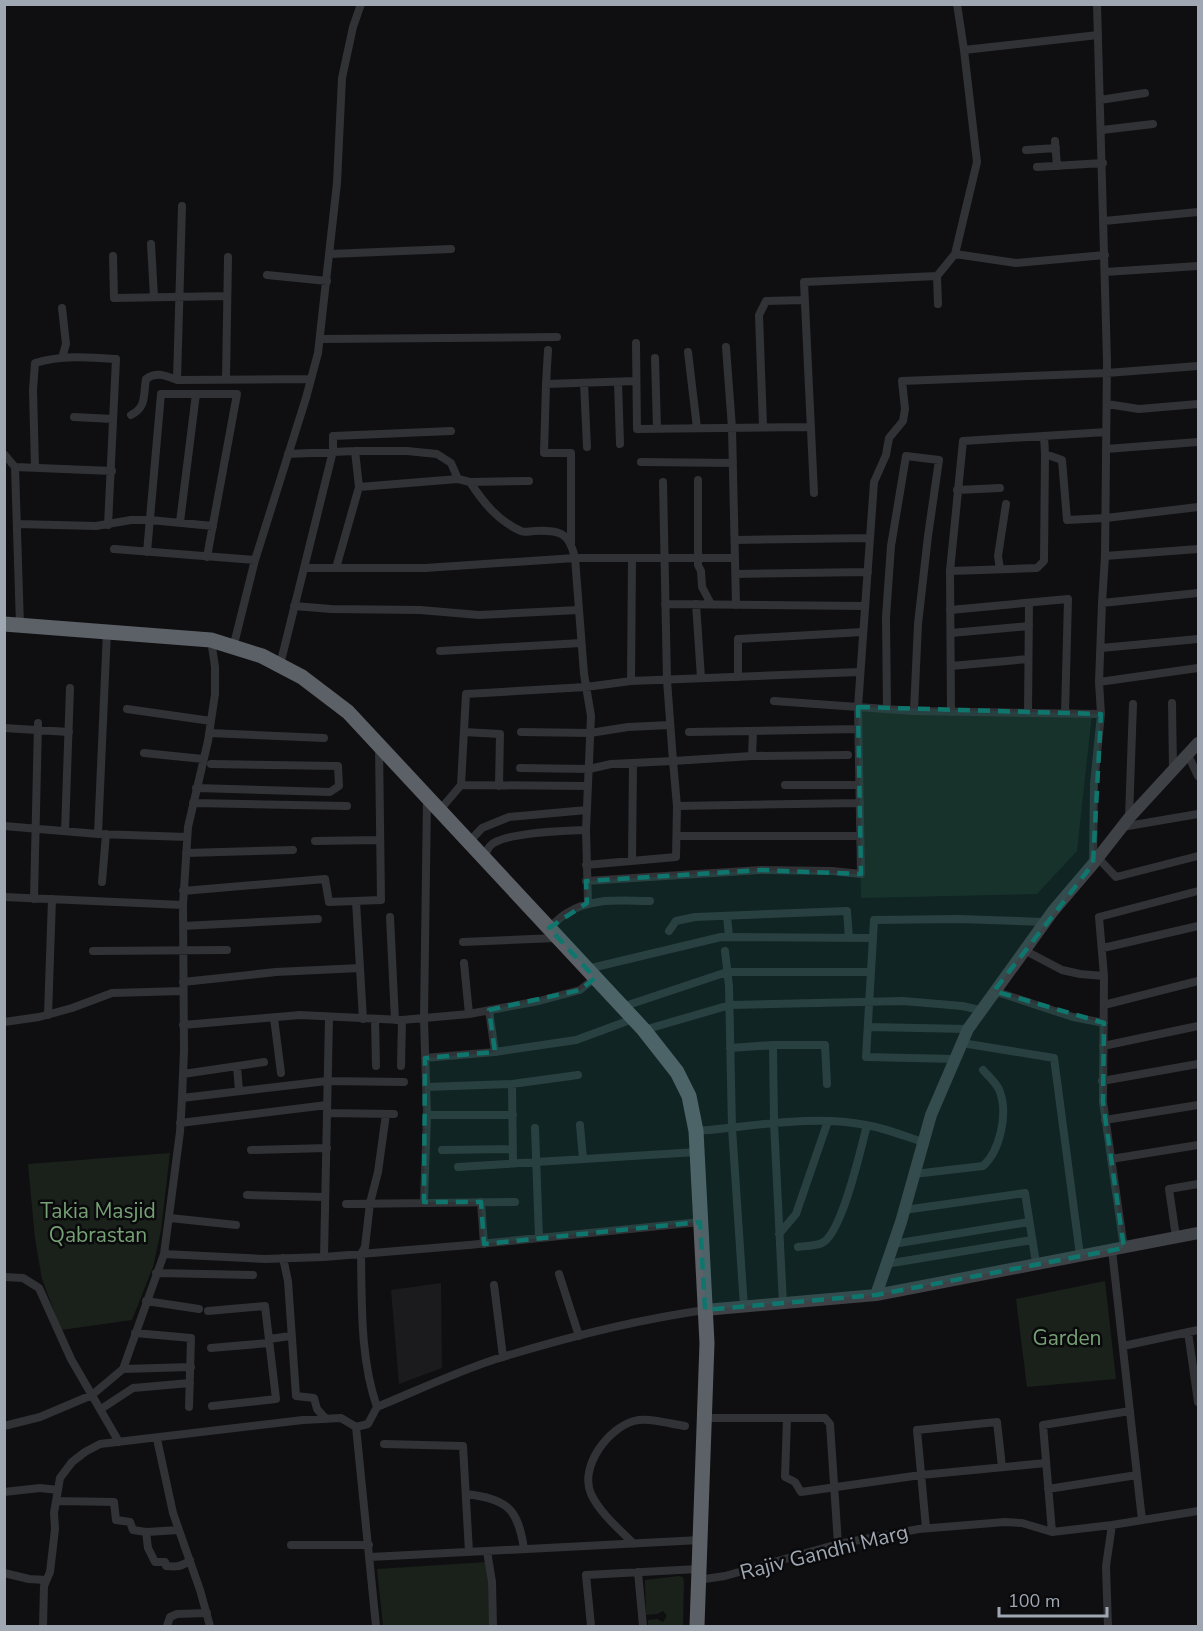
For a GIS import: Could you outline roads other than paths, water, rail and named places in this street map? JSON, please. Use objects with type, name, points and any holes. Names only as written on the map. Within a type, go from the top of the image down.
[{"type":"highway","points":[[4,624],[212,640],[262,656],[302,677],[348,712],[638,1024],[677,1072],[689,1096],[696,1131],[707,1343],[697,1626]]},
{"type":"street","points":[[233,648],[255,560],[311,379],[320,339],[337,183],[342,78],[353,27],[361,4]]},
{"type":"street","points":[[938,304],[937,276],[955,254],[977,162],[957,4]]},
{"type":"street","points":[[1095,861],[1094,784],[1101,714],[1102,603],[1106,556],[1107,404],[1098,4]]},
{"type":"street","points":[[964,50],[1098,35]]},
{"type":"street","points":[[1100,100],[1145,93]]},
{"type":"street","points":[[1102,130],[1153,124]]},
{"type":"street","points":[[1026,150],[1055,145],[1058,166]]},
{"type":"street","points":[[1037,167],[1103,163]]},
{"type":"street","points":[[177,380],[182,206]]},
{"type":"street","points":[[1104,221],[1198,213]]},
{"type":"street","points":[[151,244],[154,297]]},
{"type":"street","points":[[330,254],[451,249]]},
{"type":"street","points":[[955,254],[1016,263],[1105,255]]},
{"type":"street","points":[[113,256],[114,298],[227,296]]},
{"type":"street","points":[[226,379],[228,257]]},
{"type":"street","points":[[1105,272],[1198,266]]},
{"type":"street","points":[[267,274],[327,281]]},
{"type":"street","points":[[814,493],[804,282],[937,276]]},
{"type":"street","points":[[763,426],[759,315],[766,301],[805,300]]},
{"type":"street","points":[[62,308],[66,344],[62,358]]},
{"type":"street","points":[[320,339],[557,337]]},
{"type":"street","points":[[636,343],[637,429],[811,426]]},
{"type":"street","points":[[726,347],[732,428],[736,605]]},
{"type":"street","points":[[548,350],[544,453],[571,453],[571,543],[575,558],[581,643],[591,716],[586,830],[588,904]]},
{"type":"street","points":[[688,352],[697,428]]},
{"type":"street","points":[[35,468],[33,390],[35,363],[62,358],[116,359],[108,525]]},
{"type":"street","points":[[655,358],[657,429]]},
{"type":"street","points":[[586,880],[760,870],[832,871],[861,874],[858,707],[874,482],[886,455],[889,438],[903,421],[905,409],[902,381],[1107,373],[1198,366]]},
{"type":"street","points":[[132,415],[140,411],[145,402],[146,379],[152,375],[161,374],[177,380],[311,379]]},
{"type":"street","points":[[546,384],[636,381]]},
{"type":"street","points":[[618,382],[620,444]]},
{"type":"street","points":[[584,383],[586,447]]},
{"type":"street","points":[[147,552],[161,394],[237,394],[207,557]]},
{"type":"street","points":[[180,522],[196,394]]},
{"type":"street","points":[[1107,404],[1139,409],[1198,404]]},
{"type":"street","points":[[74,417],[113,419]]},
{"type":"street","points":[[280,665],[333,451],[333,436],[451,432]]},
{"type":"street","points":[[951,712],[950,571],[963,441],[1106,432]]},
{"type":"street","points":[[950,571],[1037,568],[1044,561],[1044,435]]},
{"type":"street","points":[[1106,449],[1198,442]]},
{"type":"street","points":[[288,454],[333,451],[407,451],[437,454],[451,463],[458,479]]},
{"type":"street","points":[[336,568],[359,487],[355,451]]},
{"type":"street","points":[[4,454],[15,467],[20,625]]},
{"type":"street","points":[[1045,454],[1062,460],[1066,520],[1106,518],[1198,507]]},
{"type":"street","points":[[887,709],[886,617],[891,546],[906,456],[939,460],[918,624],[914,711]]},
{"type":"street","points":[[640,462],[733,464]]},
{"type":"street","points":[[15,467],[112,471]]},
{"type":"street","points":[[359,487],[458,479],[470,482],[529,481]]},
{"type":"street","points":[[698,480],[698,565],[702,571],[702,587],[711,604]]},
{"type":"street","points":[[470,482],[488,508],[522,532],[549,530],[562,533],[571,543]]},
{"type":"street","points":[[586,865],[676,856],[677,806],[667,680],[663,482]]},
{"type":"street","points":[[957,490],[1000,488]]},
{"type":"street","points":[[1000,569],[998,556],[1006,504]]},
{"type":"street","points":[[17,524],[96,526],[130,520],[150,520],[213,526]]},
{"type":"street","points":[[735,540],[870,538]]},
{"type":"street","points":[[114,549],[255,560]]},
{"type":"street","points":[[1106,556],[1198,549]]},
{"type":"street","points":[[304,568],[425,568],[575,558],[735,558]]},
{"type":"street","points":[[631,681],[632,558]]},
{"type":"street","points":[[736,574],[868,572]]},
{"type":"street","points":[[1102,603],[1198,594]]},
{"type":"street","points":[[950,610],[1068,599],[1065,713]]},
{"type":"street","points":[[1028,713],[1029,603]]},
{"type":"street","points":[[665,604],[865,606]]},
{"type":"street","points":[[696,604],[701,678]]},
{"type":"street","points":[[294,606],[331,609],[420,610],[479,615],[579,610]]},
{"type":"street","points":[[951,633],[1029,626]]},
{"type":"street","points":[[102,882],[107,632]]},
{"type":"street","points":[[738,677],[738,639],[863,632]]},
{"type":"street","points":[[1101,648],[1198,639]]},
{"type":"street","points":[[4,1426],[40,1417],[92,1395],[123,1369],[164,1254],[170,1218],[182,1098],[183,891],[187,837],[196,788],[207,761],[215,694],[212,640]]},
{"type":"street","points":[[440,651],[581,643]]},
{"type":"street","points":[[951,666],[1028,659]]},
{"type":"street","points":[[1100,682],[1198,668]]},
{"type":"street","points":[[440,811],[461,786],[466,694],[586,687],[631,681],[860,672]]},
{"type":"street","points":[[65,831],[70,688]]},
{"type":"street","points":[[774,701],[914,711],[1101,714]]},
{"type":"street","points":[[1172,703],[1173,769]]},
{"type":"street","points":[[1125,823],[1133,704]]},
{"type":"street","points":[[127,709],[211,721]]},
{"type":"street","points":[[521,732],[590,733],[628,727],[670,725]]},
{"type":"street","points":[[4,728],[38,726],[69,732]]},
{"type":"street","points":[[34,899],[38,726]]},
{"type":"street","points":[[689,732],[858,729]]},
{"type":"street","points":[[752,756],[753,731]]},
{"type":"street","points":[[464,732],[500,734],[499,786]]},
{"type":"street","points":[[209,733],[324,738]]},
{"type":"street","points":[[876,1295],[904,1210],[931,1115],[968,1029],[1045,922],[1125,823],[1198,743]]},
{"type":"street","points":[[183,891],[325,879],[329,902],[381,900],[379,745]]},
{"type":"street","points":[[144,753],[207,761],[338,766],[339,786],[330,792],[196,788]]},
{"type":"street","points":[[520,768],[590,769],[611,764],[752,756],[848,755]]},
{"type":"street","points":[[1188,755],[1198,776]]},
{"type":"street","points":[[632,861],[633,764]]},
{"type":"street","points":[[785,785],[859,785]]},
{"type":"street","points":[[461,786],[588,786]]},
{"type":"street","points":[[424,1202],[427,1115],[424,1019],[427,797]]},
{"type":"street","points":[[193,803],[347,806]]},
{"type":"street","points":[[677,806],[860,803]]},
{"type":"street","points":[[469,842],[482,828],[509,818],[587,810]]},
{"type":"street","points":[[1125,823],[1198,814]]},
{"type":"street","points":[[4,826],[102,834],[187,837]]},
{"type":"street","points":[[484,858],[489,846],[497,840],[525,834],[586,830]]},
{"type":"street","points":[[677,836],[860,836]]},
{"type":"street","points":[[315,841],[380,840]]},
{"type":"street","points":[[186,853],[293,850]]},
{"type":"street","points":[[1095,861],[1116,877],[1198,856]]},
{"type":"street","points":[[1142,1521],[1123,1346],[1112,1159],[1105,1120],[1102,1081],[1104,976],[1099,917],[1198,891]]},
{"type":"street","points":[[4,897],[183,905]]},
{"type":"street","points":[[48,1015],[52,900]]},
{"type":"street","points":[[356,901],[363,1019]]},
{"type":"street","points":[[463,942],[553,933],[567,913],[588,904],[650,901]]},
{"type":"street","points":[[669,931],[676,921],[695,917],[847,912],[849,938]]},
{"type":"street","points":[[727,916],[729,937]]},
{"type":"street","points":[[390,917],[401,1066]]},
{"type":"street","points":[[183,926],[318,919]]},
{"type":"street","points":[[955,1059],[866,1057],[874,920],[959,919],[1045,922]]},
{"type":"street","points":[[1102,948],[1198,926]]},
{"type":"street","points":[[183,1026],[300,1016],[398,1020],[469,1014],[539,1001],[580,990],[591,974],[721,937],[873,938]]},
{"type":"street","points":[[93,951],[227,950]]},
{"type":"street","points":[[725,951],[730,1005],[732,1128],[744,1307]]},
{"type":"street","points":[[1024,951],[1062,970],[1104,976]]},
{"type":"street","points":[[464,963],[469,1014]]},
{"type":"street","points":[[4,1022],[48,1015],[112,993],[183,987],[276,972],[360,968]]},
{"type":"street","points":[[622,1007],[728,972],[871,972]]},
{"type":"street","points":[[1104,1005],[1198,981]]},
{"type":"street","points":[[994,991],[1073,1017],[1104,1023]]},
{"type":"street","points":[[425,1058],[495,1052],[576,1040],[638,1024],[730,1005],[870,1001],[962,1006],[980,1010]]},
{"type":"street","points":[[489,1010],[495,1052]]},
{"type":"street","points":[[274,1018],[281,1073]]},
{"type":"street","points":[[324,1257],[329,1018]]},
{"type":"street","points":[[375,1020],[376,1066]]},
{"type":"street","points":[[1103,1046],[1198,1026]]},
{"type":"street","points":[[868,1027],[968,1029]]},
{"type":"street","points":[[962,1043],[1054,1058],[1080,1255]]},
{"type":"street","points":[[773,1045],[774,1123],[783,1304]]},
{"type":"street","points":[[730,1048],[825,1045],[827,1084]]},
{"type":"street","points":[[183,1074],[264,1062]]},
{"type":"street","points":[[1102,1081],[1198,1064]]},
{"type":"street","points":[[237,1066],[239,1091]]},
{"type":"street","points":[[914,1173],[983,1166],[991,1159],[997,1146],[1003,1110],[1000,1090],[983,1070]]},
{"type":"street","points":[[426,1087],[512,1084],[578,1075]]},
{"type":"street","points":[[182,1098],[327,1081],[404,1082]]},
{"type":"street","points":[[512,1084],[513,1164]]},
{"type":"street","points":[[1105,1120],[1198,1105]]},
{"type":"street","points":[[180,1123],[327,1109],[390,1114],[361,1254],[365,1356],[371,1390],[377,1407]]},
{"type":"street","points":[[427,1115],[513,1115]]},
{"type":"street","points":[[696,1131],[774,1123],[828,1121],[867,1125],[923,1142]]},
{"type":"street","points":[[779,1234],[796,1214],[828,1121]]},
{"type":"street","points":[[580,1125],[583,1160]]},
{"type":"street","points":[[798,1247],[823,1243],[835,1229],[856,1169],[867,1125]]},
{"type":"street","points":[[535,1128],[539,1238]]},
{"type":"street","points":[[1112,1159],[1198,1145]]},
{"type":"street","points":[[251,1150],[327,1148]]},
{"type":"street","points":[[442,1150],[513,1149]]},
{"type":"street","points":[[458,1167],[697,1152]]},
{"type":"street","points":[[1176,1237],[1169,1189],[1198,1184]]},
{"type":"street","points":[[904,1210],[1025,1193],[1036,1263]]},
{"type":"street","points":[[247,1195],[326,1197]]},
{"type":"street","points":[[481,1202],[484,1244]]},
{"type":"street","points":[[346,1204],[515,1202]]},
{"type":"street","points":[[170,1218],[236,1226]]},
{"type":"street","points":[[164,1254],[265,1259],[324,1257],[484,1244],[700,1222]]},
{"type":"street","points":[[893,1244],[1029,1222]]},
{"type":"street","points":[[43,1626],[44,1586],[50,1572],[55,1529],[54,1513],[60,1478],[78,1457],[100,1444],[341,1418],[356,1427],[368,1424],[377,1407],[503,1357],[579,1335],[667,1315],[876,1295],[1198,1233]]},
{"type":"street","points":[[886,1264],[1032,1240]]},
{"type":"street","points":[[282,1258],[288,1281],[296,1396],[314,1398],[317,1409],[326,1419]]},
{"type":"street","points":[[156,1273],[253,1275]]},
{"type":"street","points":[[559,1274],[579,1335]]},
{"type":"street","points":[[4,1277],[22,1278],[39,1288],[67,1351],[119,1442]]},
{"type":"street","points":[[495,1285],[503,1357]]},
{"type":"street","points":[[146,1301],[204,1310],[265,1306],[276,1399],[212,1406]]},
{"type":"street","points":[[1123,1346],[1198,1329]]},
{"type":"street","points":[[1188,1332],[1198,1402]]},
{"type":"street","points":[[135,1333],[191,1338],[189,1407]]},
{"type":"street","points":[[211,1348],[291,1336]]},
{"type":"street","points":[[123,1369],[191,1367]]},
{"type":"street","points":[[101,1409],[133,1389],[190,1383]]},
{"type":"street","points":[[1052,1532],[1043,1425],[1130,1411]]},
{"type":"street","points":[[704,1418],[825,1418],[830,1424],[838,1544]]},
{"type":"street","points":[[787,1418],[785,1477],[795,1482],[801,1492],[921,1475],[1046,1463]]},
{"type":"street","points":[[634,1544],[600,1508],[590,1492],[589,1476],[595,1454],[608,1436],[619,1427],[636,1420],[685,1426]]},
{"type":"street","points":[[926,1528],[917,1430],[997,1422],[1002,1467]]},
{"type":"street","points":[[356,1427],[376,1626]]},
{"type":"street","points":[[157,1439],[179,1530],[210,1626]]},
{"type":"street","points":[[384,1444],[464,1446],[470,1552]]},
{"type":"street","points":[[1048,1489],[1137,1475]]},
{"type":"street","points":[[4,1492],[40,1488],[58,1490]]},
{"type":"street","points":[[466,1494],[490,1497],[506,1505],[517,1518],[524,1549]]},
{"type":"street","points":[[56,1501],[114,1502],[116,1520],[130,1522],[133,1530],[146,1532],[179,1530]]},
{"type":"street","name":"Rajiv Gandhi Marg","points":[[591,1626],[586,1575],[638,1572],[725,1576],[838,1544],[926,1528],[1005,1522],[1022,1523],[1052,1532],[1112,1526],[1198,1511]]},
{"type":"street","points":[[1108,1626],[1106,1566],[1112,1526]]},
{"type":"street","points":[[146,1532],[148,1548],[155,1562],[165,1562],[166,1566],[177,1567],[190,1560]]},
{"type":"street","points":[[370,1557],[700,1540]]},
{"type":"street","points":[[291,1545],[369,1545]]},
{"type":"street","points":[[487,1551],[492,1582],[494,1626]]},
{"type":"street","points":[[638,1572],[643,1626]]},
{"type":"street","points":[[4,1573],[29,1579],[46,1580]]},
{"type":"street","points":[[167,1626],[171,1617],[177,1614],[207,1613]]},
{"type":"park label","name":"Takia Masjid Qabrastan","points":[[98,1223]]},
{"type":"park label","name":"Garden","points":[[1067,1338]]}]
